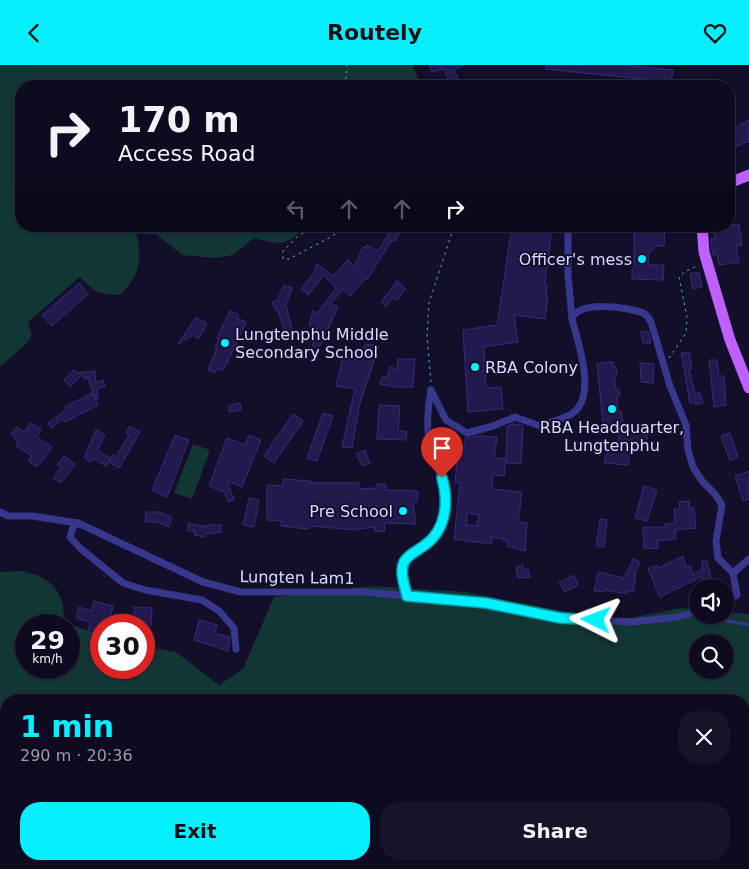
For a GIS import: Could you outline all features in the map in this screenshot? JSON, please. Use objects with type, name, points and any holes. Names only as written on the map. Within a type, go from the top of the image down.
[{"type":"main road","points":[[735,181],[749,175]]},
{"type":"main road","points":[[703,232],[707,263],[730,341],[749,388]]},
{"type":"street","points":[[431,390],[446,420],[467,433],[494,426],[515,417],[540,426],[573,413],[583,399],[586,381],[572,319],[568,275],[568,232]]},
{"type":"street","points":[[572,319],[574,314],[581,308],[591,307],[631,310],[645,314],[651,322],[686,425],[688,450],[693,467],[722,505],[716,541],[718,558],[733,573],[737,595],[734,596]]},
{"type":"street","points":[[407,596],[402,575],[404,562],[433,539],[442,524],[445,508],[445,488],[429,440],[428,423],[431,390]]},
{"type":"street","name":"Lungten Lam1","points":[[0,512],[8,517],[32,516],[78,523],[203,582],[241,592],[365,592],[486,603],[560,618],[632,622],[689,614]]},
{"type":"street","points":[[78,523],[73,527],[70,537],[80,548],[123,583],[145,590],[202,600],[219,611],[234,628],[236,649]]},
{"type":"street","points":[[733,573],[749,559]]},
{"type":"lane","points":[[734,622],[749,625]]},
{"type":"path","points":[[346,80],[347,65]]},
{"type":"path","points":[[306,232],[283,251],[283,259],[289,259],[321,243],[337,232]]},
{"type":"path","points":[[431,390],[427,337],[429,303],[452,232]]},
{"type":"path","points":[[664,364],[686,333],[687,317],[679,277],[691,267],[707,263]]},
{"type":"green space","points":[[0,65],[412,65],[419,80],[15,80],[15,232],[300,232],[293,238],[282,243],[254,238],[233,255],[214,258],[182,255],[156,234],[136,234],[139,251],[138,267],[132,281],[120,295],[97,292],[80,277],[28,322],[32,335],[28,342],[0,367]]},
{"type":"green space","points":[[193,444],[210,450],[192,499],[174,493]]},
{"type":"green space","points":[[0,572],[26,572],[46,580],[56,589],[62,602],[64,614],[15,614],[15,679],[80,679],[80,628],[90,632],[90,679],[155,679],[155,648],[176,652],[219,685],[243,669],[274,597],[371,586],[466,592],[593,617],[626,619],[681,608],[689,608],[689,624],[734,624],[734,613],[749,614],[749,694],[0,694]]},
{"type":"building","points":[[429,65],[464,65],[454,70],[459,80],[448,80],[444,69],[432,72]]},
{"type":"building","points":[[546,65],[623,65],[673,70],[671,80],[652,80],[546,69]]},
{"type":"building","points":[[749,120],[749,141],[735,147],[735,127]]},
{"type":"building","points":[[735,224],[739,224],[742,245],[736,246],[739,262],[719,265],[717,254],[713,255],[711,239],[715,238],[714,232],[735,232]]},
{"type":"building","points":[[389,232],[400,232],[395,241],[392,240],[367,280],[365,279],[350,296],[343,289],[331,304],[338,307],[319,348],[312,346],[318,329],[309,326],[313,311],[317,313],[336,288],[324,275],[308,295],[301,289],[317,268],[315,267],[317,264],[333,276],[348,260],[354,266],[363,247],[366,248],[367,245],[378,251]]},
{"type":"building","points":[[511,232],[551,232],[545,284],[547,285],[546,296],[548,296],[545,319],[514,315],[518,342],[484,347],[486,388],[501,387],[503,409],[468,412],[463,330],[497,325]]},
{"type":"building","name":"Officer's mess","points":[[634,232],[665,232],[664,246],[657,246],[649,252],[648,265],[664,265],[663,280],[632,279],[632,269],[634,269]]},
{"type":"building","points":[[699,272],[702,287],[693,289],[690,274]]},
{"type":"building","points":[[397,281],[406,289],[397,300],[393,297],[386,307],[381,302]]},
{"type":"building","points":[[79,283],[88,294],[52,326],[42,315]]},
{"type":"building","points":[[284,285],[292,288],[286,305],[293,332],[286,335],[278,311],[275,310],[272,302],[277,301]]},
{"type":"building","points":[[230,311],[239,315],[237,318],[246,322],[227,363],[222,371],[217,368],[215,373],[208,370],[217,349],[215,348],[219,339],[217,338]]},
{"type":"building","points":[[196,317],[207,324],[198,339],[193,335],[178,344]]},
{"type":"building","points":[[648,331],[651,343],[643,344],[641,332]]},
{"type":"building","points":[[365,344],[379,346],[360,403],[352,448],[342,447],[355,389],[336,386],[343,357],[349,358],[352,350],[362,354]]},
{"type":"building","points":[[689,352],[692,369],[689,369],[695,394],[700,393],[703,403],[695,405],[695,402],[690,403],[681,353]]},
{"type":"building","points":[[398,359],[415,359],[413,387],[395,387],[380,384],[383,376],[387,377],[390,367],[397,369]]},
{"type":"building","points":[[709,360],[717,360],[719,376],[724,376],[726,405],[714,407]]},
{"type":"building","points":[[613,362],[613,367],[616,366],[617,374],[614,374],[616,389],[619,389],[620,396],[617,397],[618,411],[621,411],[623,423],[603,425],[597,363]]},
{"type":"building","points":[[640,363],[654,364],[653,383],[641,382]]},
{"type":"building","points":[[74,370],[77,373],[95,371],[96,383],[103,380],[105,386],[97,389],[98,399],[95,399],[88,378],[84,379],[83,374],[70,387],[64,380]]},
{"type":"building","points":[[92,393],[98,405],[65,422],[62,419],[52,428],[48,423],[67,409],[65,407]]},
{"type":"building","points":[[240,403],[241,410],[229,412],[228,406]]},
{"type":"building","points":[[379,405],[400,406],[398,430],[407,432],[406,440],[377,439]]},
{"type":"building","points":[[323,413],[333,416],[317,461],[307,458]]},
{"type":"building","points":[[293,414],[303,421],[274,463],[264,456]]},
{"type":"building","points":[[30,423],[41,429],[37,437],[52,447],[37,467],[28,461],[32,456],[16,446],[18,442],[11,434],[17,427],[24,432]]},
{"type":"building","points":[[512,424],[523,425],[521,464],[506,463],[507,426]]},
{"type":"building","points":[[620,424],[648,428],[646,447],[631,445],[628,465],[604,463],[607,450],[617,451]]},
{"type":"building","points":[[130,426],[140,432],[119,468],[109,462],[113,455],[116,457],[129,435],[126,433]]},
{"type":"building","points":[[96,430],[105,435],[97,450],[111,459],[106,466],[92,458],[90,462],[84,458]]},
{"type":"building","points":[[730,433],[738,457],[730,461],[721,436]]},
{"type":"building","points":[[175,435],[189,440],[167,497],[152,490]]},
{"type":"building","points":[[249,435],[261,440],[242,487],[227,481],[234,500],[228,502],[224,492],[209,486],[227,438],[245,445]]},
{"type":"building","points":[[477,436],[497,437],[494,458],[506,459],[504,476],[493,475],[492,489],[522,492],[518,522],[527,523],[525,551],[507,546],[508,541],[503,541],[504,539],[492,537],[491,544],[454,539],[460,483],[455,483],[458,450],[464,450],[465,438]],"holes":[[[467,513],[479,515],[477,526],[466,525]]]},
{"type":"building","points":[[365,450],[370,463],[362,466],[356,454]]},
{"type":"building","points":[[64,456],[75,464],[61,483],[53,478],[61,467],[57,465]]},
{"type":"building","points":[[749,471],[749,499],[743,501],[735,476]]},
{"type":"building","points":[[283,479],[311,481],[311,483],[359,483],[358,489],[376,488],[377,484],[386,484],[386,490],[418,491],[417,502],[413,502],[416,524],[385,523],[384,532],[375,531],[375,527],[357,530],[309,526],[309,529],[281,526],[281,521],[267,520],[267,485],[283,486]]},
{"type":"building","points":[[644,486],[657,490],[647,521],[635,518]]},
{"type":"building","points":[[249,498],[259,500],[254,527],[243,525]]},
{"type":"building","points":[[689,501],[689,508],[694,508],[696,528],[675,530],[676,539],[657,541],[658,549],[644,548],[643,527],[665,527],[665,524],[675,523],[674,509],[680,508],[679,502]]},
{"type":"building","points":[[146,512],[159,512],[172,517],[169,527],[157,522],[145,522]]},
{"type":"building","points":[[600,519],[607,520],[604,547],[596,546]]},
{"type":"building","points":[[189,523],[207,527],[207,525],[221,525],[221,532],[204,534],[204,537],[194,535],[195,532],[187,530]]},
{"type":"building","points":[[683,556],[686,567],[690,566],[693,574],[703,569],[701,562],[707,561],[711,579],[702,579],[701,577],[689,579],[689,583],[660,597],[648,569],[657,565],[658,568]]},
{"type":"building","points":[[633,559],[640,562],[634,575],[636,574],[633,592],[627,591],[627,594],[604,590],[603,592],[594,591],[598,572],[624,578]]},
{"type":"building","points":[[523,565],[524,570],[528,569],[530,577],[518,578],[516,568]]},
{"type":"building","points":[[574,575],[578,585],[565,592],[559,583]]},
{"type":"building","points":[[94,601],[113,606],[111,614],[90,614],[90,622],[80,619],[80,614],[77,614],[79,607],[91,611]]},
{"type":"building","points":[[134,607],[152,608],[152,614],[134,614]]},
{"type":"building","points":[[199,620],[217,625],[215,633],[230,637],[228,651],[194,640]]},
{"type":"place","name":"Officer's mess","points":[[642,259]]},
{"type":"place","name":"Lungtenphu Middle Secondary School","points":[[225,343]]},
{"type":"place","name":"RBA Colony","points":[[475,367]]},
{"type":"place","name":"RBA Headquarter, Lungtenphu","points":[[612,409]]},
{"type":"place","name":"Pre School","points":[[403,511]]},
{"type":"route","points":[[442,478],[445,488],[445,508],[442,524],[433,539],[407,557],[404,562],[402,575],[407,596],[486,603],[560,618],[596,620]]}]
